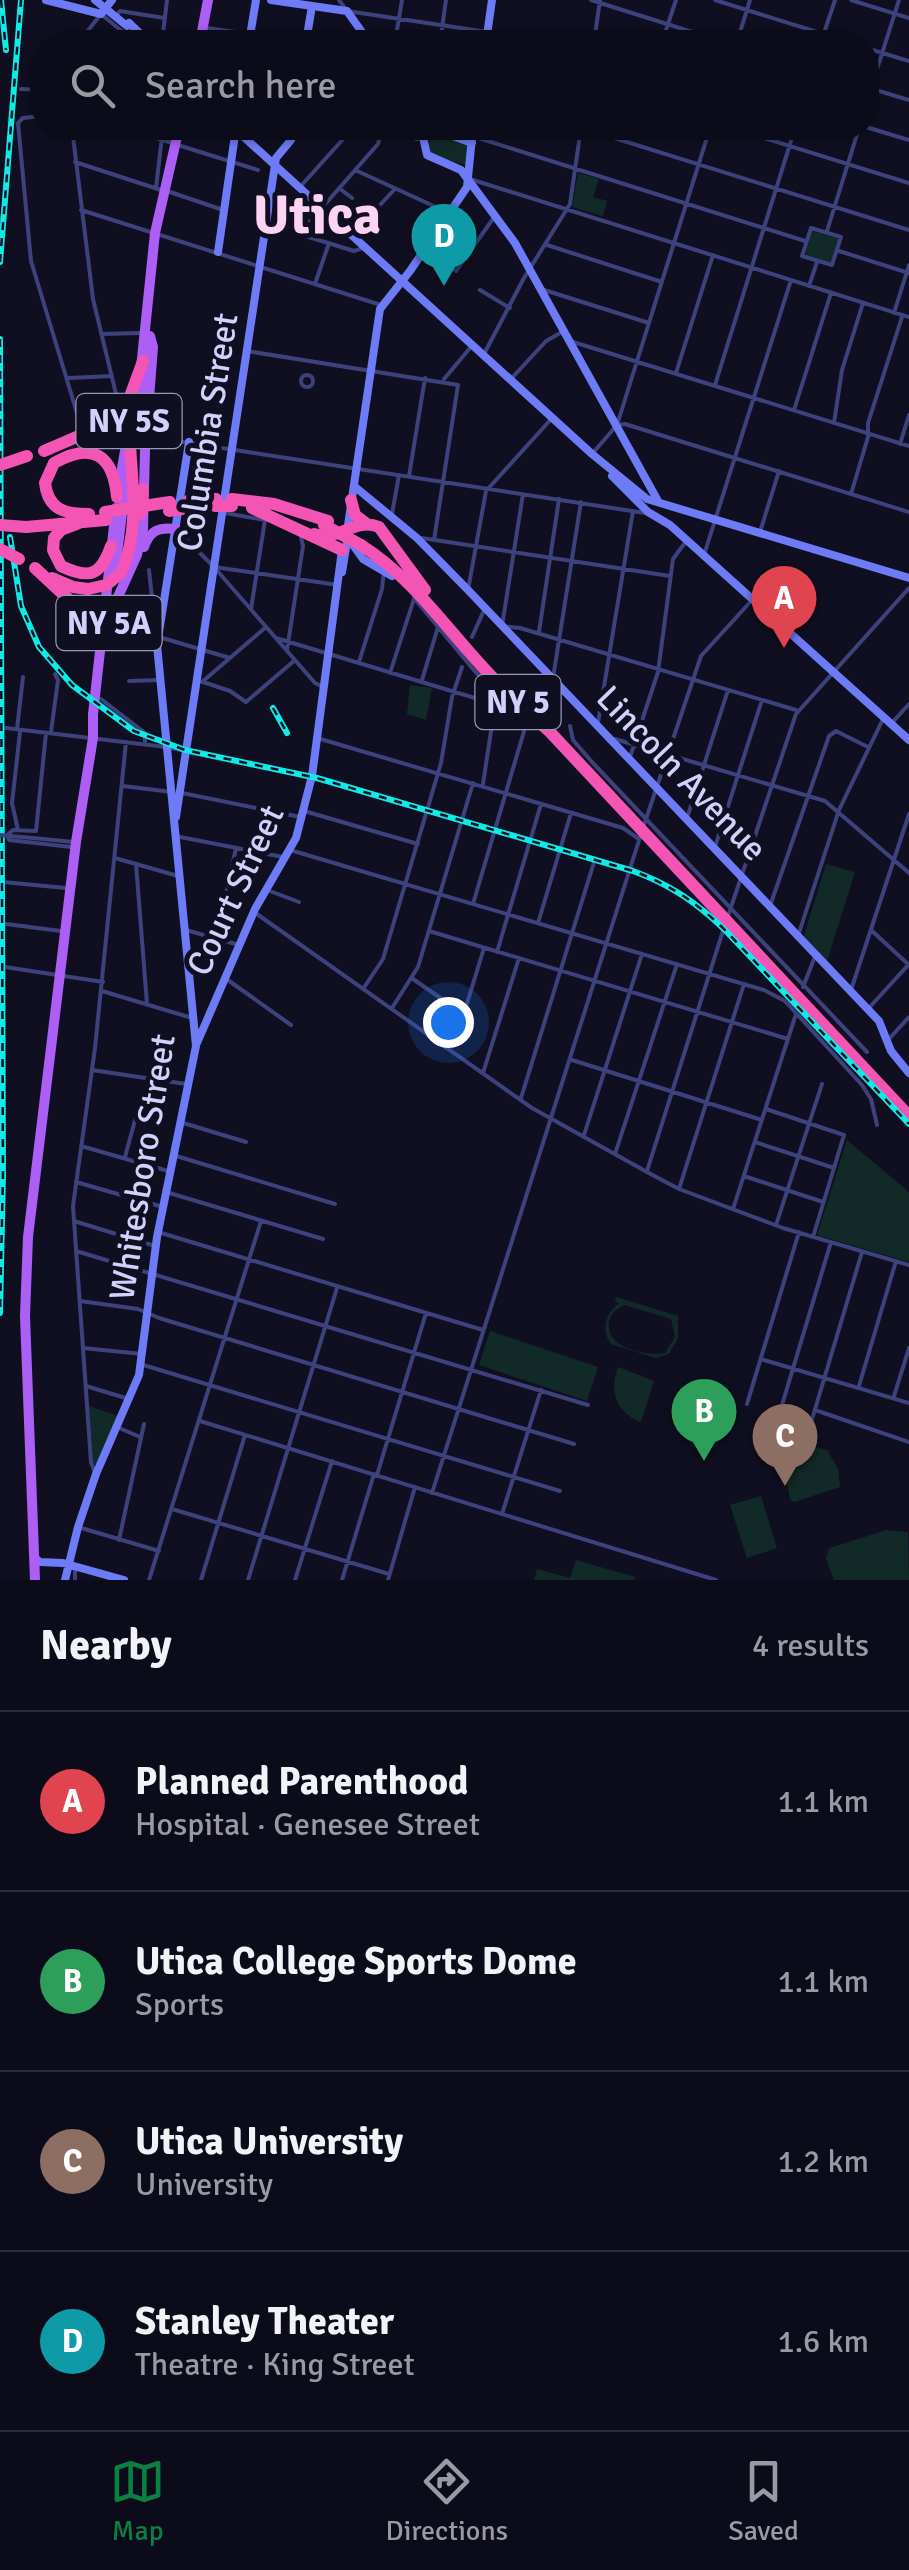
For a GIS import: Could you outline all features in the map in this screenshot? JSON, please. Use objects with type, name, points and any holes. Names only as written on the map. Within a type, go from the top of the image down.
[{"type":"highway","points":[[44,452],[116,420],[125,410],[143,361]]},
{"type":"highway","points":[[0,465],[44,452],[136,439]]},
{"type":"highway","points":[[90,514],[62,512],[46,494],[49,470],[54,462],[92,445],[136,439]]},
{"type":"highway","points":[[116,582],[130,550],[136,439]]},
{"type":"highway","points":[[69,455],[90,452],[102,457],[113,473],[114,509]]},
{"type":"highway","points":[[116,582],[134,544],[143,489]]},
{"type":"highway","points":[[352,492],[355,515],[383,532],[418,594]]},
{"type":"highway","name":"NY 5","points":[[26,524],[114,509],[274,504],[395,560],[418,594],[492,677],[729,917],[909,1109]]},
{"type":"highway","name":"NY 5","points":[[223,505],[292,514],[322,527]]},
{"type":"highway","name":"NY 5","points":[[0,522],[78,524],[114,509]]},
{"type":"highway","points":[[78,524],[56,535],[53,550],[61,566],[116,582]]},
{"type":"highway","points":[[322,527],[345,543],[355,525],[367,524]]},
{"type":"highway","points":[[81,574],[100,569],[111,546]]},
{"type":"highway","points":[[0,549],[60,582],[88,589],[116,582]]},
{"type":"highway","points":[[34,568],[88,616],[104,640]]},
{"type":"highway","name":"NY 5","points":[[418,594],[559,734],[642,830]]},
{"type":"highway","name":"NY 5","points":[[729,917],[909,1116]]},
{"type":"main road","points":[[198,0],[200,27]]},
{"type":"main road","points":[[199,30],[208,0]]},
{"type":"main road","points":[[170,142],[175,159]]},
{"type":"main road","name":"NY 5S","points":[[114,509],[136,439],[164,190],[175,159],[170,142]]},
{"type":"main road","points":[[143,489],[136,439],[154,346],[148,335]]},
{"type":"main road","name":"NY 5S","points":[[114,509],[148,335]]},
{"type":"main road","name":"NY 5A","points":[[114,509],[111,546],[116,582]]},
{"type":"main road","name":"NY 5A","points":[[93,738],[104,640],[116,582],[114,509]]},
{"type":"main road","points":[[104,640],[116,582],[136,568],[150,534],[159,528],[176,529]]},
{"type":"main road","name":"NY 5A","points":[[35,1580],[26,1282],[76,845],[101,699],[104,640]]},
{"type":"street","points":[[46,0],[106,5],[134,30]]},
{"type":"street","points":[[163,30],[167,0]]},
{"type":"street","points":[[251,30],[256,0]]},
{"type":"street","points":[[270,0],[312,3],[458,30]]},
{"type":"street","points":[[339,0],[362,30]]},
{"type":"street","points":[[351,12],[357,0]]},
{"type":"street","points":[[397,30],[402,0]]},
{"type":"street","points":[[442,30],[446,0]]},
{"type":"street","points":[[488,30],[492,0]]},
{"type":"street","points":[[591,0],[684,30]]},
{"type":"street","points":[[666,30],[676,0]]},
{"type":"street","points":[[715,0],[811,30]]},
{"type":"street","points":[[740,30],[750,0]]},
{"type":"street","points":[[825,30],[834,0]]},
{"type":"street","points":[[852,0],[909,18]]},
{"type":"street","points":[[879,61],[899,0]]},
{"type":"street","points":[[596,30],[600,2]]},
{"type":"street","points":[[308,30],[312,3]]},
{"type":"street","points":[[106,5],[113,22],[122,30]]},
{"type":"street","points":[[88,30],[106,5]]},
{"type":"street","points":[[113,22],[120,12],[164,18]]},
{"type":"street","points":[[200,27],[212,30]]},
{"type":"street","points":[[879,52],[909,61]]},
{"type":"street","points":[[21,89],[30,89]]},
{"type":"street","points":[[879,91],[909,100]]},
{"type":"street","points":[[30,117],[18,123],[31,261],[81,424],[98,423],[112,414],[116,400],[93,298],[73,140]]},
{"type":"street","points":[[879,131],[909,140]]},
{"type":"street","points":[[163,140],[258,170]]},
{"type":"street","points":[[218,252],[235,140]]},
{"type":"street","points":[[249,140],[909,740]]},
{"type":"street","name":"Columbia Street","points":[[174,831],[175,792],[200,683],[276,158],[290,140]]},
{"type":"street","points":[[300,187],[342,140]]},
{"type":"street","points":[[366,246],[354,250],[299,234],[378,140]]},
{"type":"street","points":[[423,140],[429,158],[470,167]]},
{"type":"street","points":[[82,210],[381,304],[426,248],[469,179],[472,140]]},
{"type":"street","points":[[488,140],[806,241]]},
{"type":"street","points":[[484,354],[567,209],[580,140]]},
{"type":"street","points":[[621,140],[909,230]]},
{"type":"street","points":[[592,454],[617,425],[706,140]]},
{"type":"street","points":[[770,140],[909,183]]},
{"type":"street","points":[[715,385],[791,140]]},
{"type":"street","points":[[827,231],[855,140]]},
{"type":"street","points":[[164,190],[170,142]]},
{"type":"street","points":[[76,162],[225,210]]},
{"type":"street","points":[[455,166],[469,179],[542,289],[651,486],[652,507]]},
{"type":"street","points":[[354,170],[449,214]]},
{"type":"street","points":[[469,179],[906,316],[851,494]]},
{"type":"street","points":[[338,188],[352,198]]},
{"type":"street","points":[[353,234],[395,188]]},
{"type":"street","points":[[426,248],[456,272],[495,216]]},
{"type":"street","points":[[811,228],[827,231],[842,237],[832,265],[802,256],[811,228]]},
{"type":"street","points":[[315,283],[328,243]]},
{"type":"street","points":[[546,244],[662,282]]},
{"type":"street","points":[[839,251],[908,273]]},
{"type":"street","points":[[676,373],[713,255]]},
{"type":"street","points":[[809,286],[817,262]]},
{"type":"street","points":[[894,312],[909,265]]},
{"type":"street","points":[[704,555],[791,280]]},
{"type":"street","points":[[542,289],[649,322]]},
{"type":"street","points":[[480,290],[510,308]]},
{"type":"street","points":[[794,410],[831,292]]},
{"type":"street","points":[[834,423],[842,370],[864,303]]},
{"type":"street","name":"Court Street","points":[[196,1046],[254,912],[288,854],[303,814],[312,776],[381,304]]},
{"type":"street","points":[[511,379],[546,341],[564,331]]},
{"type":"street","points":[[102,334],[148,335]]},
{"type":"street","points":[[569,340],[909,446]]},
{"type":"street","points":[[442,381],[473,344]]},
{"type":"street","points":[[247,350],[458,385],[434,540]]},
{"type":"street","points":[[304,374],[306,360]]},
{"type":"street","points":[[68,378],[112,376]]},
{"type":"street","points":[[409,476],[425,378]]},
{"type":"street","points":[[900,444],[909,415]]},
{"type":"street","points":[[468,590],[488,488],[553,418]]},
{"type":"street","points":[[617,425],[625,424],[909,512]]},
{"type":"street","points":[[136,439],[190,442],[632,511],[677,506],[909,578]]},
{"type":"street","points":[[158,641],[190,442]]},
{"type":"street","points":[[760,532],[779,472]]},
{"type":"street","points":[[392,516],[399,475]]},
{"type":"street","name":"Lincoln Avenue","points":[[352,492],[392,516],[417,538],[630,756],[868,1009],[909,1073]]},
{"type":"street","points":[[523,494],[502,626],[798,710]]},
{"type":"street","points":[[538,634],[559,498]]},
{"type":"street","points":[[553,678],[582,502]]},
{"type":"street","points":[[223,505],[298,534],[303,546],[286,650]]},
{"type":"street","points":[[598,723],[632,511]]},
{"type":"street","points":[[251,610],[266,520]]},
{"type":"street","points":[[176,529],[214,566],[315,683],[323,687]]},
{"type":"street","points":[[417,538],[670,576]]},
{"type":"street","points":[[630,756],[658,669],[674,557],[687,540]]},
{"type":"street","points":[[345,543],[363,548],[384,570],[418,594],[438,628],[510,709],[526,719],[473,904]]},
{"type":"street","points":[[345,543],[363,548]]},
{"type":"street","points":[[214,566],[299,579],[339,580]]},
{"type":"street","points":[[150,570],[166,747],[175,792]]},
{"type":"street","points":[[359,664],[384,570]]},
{"type":"street","points":[[647,1172],[798,710],[909,588]]},
{"type":"street","points":[[390,673],[418,594]]},
{"type":"street","points":[[432,1493],[701,656],[752,599]]},
{"type":"street","points":[[472,637],[485,608]]},
{"type":"street","points":[[200,683],[266,627]]},
{"type":"street","points":[[422,682],[438,628]]},
{"type":"street","points":[[276,638],[510,709]]},
{"type":"street","points":[[158,641],[230,658]]},
{"type":"street","points":[[200,683],[230,691],[242,702],[296,660]]},
{"type":"street","points":[[362,989],[383,959],[438,774],[462,667]]},
{"type":"street","points":[[34,835],[56,674]]},
{"type":"street","points":[[18,830],[12,803],[24,677]]},
{"type":"street","points":[[129,680],[160,680]]},
{"type":"street","points":[[687,818],[728,690]]},
{"type":"street","points":[[101,699],[145,733],[146,744]]},
{"type":"street","points":[[715,848],[762,700]]},
{"type":"street","points":[[798,936],[840,810],[869,747],[888,721],[909,704]]},
{"type":"street","points":[[483,786],[495,705]]},
{"type":"street","points":[[570,726],[572,740],[642,830]]},
{"type":"street","points":[[6,728],[186,750],[312,776],[630,869]]},
{"type":"street","points":[[770,906],[829,736],[834,731],[869,747]]},
{"type":"street","points":[[317,738],[642,830]]},
{"type":"street","points":[[612,738],[808,796],[840,810],[909,873]]},
{"type":"street","points":[[96,1474],[74,1222],[126,742]]},
{"type":"street","points":[[391,1009],[413,978],[473,784]]},
{"type":"street","points":[[122,786],[303,814],[418,844]]},
{"type":"street","points":[[497,952],[541,804]]},
{"type":"street","points":[[538,924],[571,812]]},
{"type":"street","points":[[850,991],[909,814]]},
{"type":"street","points":[[18,830],[76,845],[7,839],[10,831],[18,830]]},
{"type":"street","points":[[174,831],[406,884],[776,994],[867,1091],[877,1125]]},
{"type":"street","name":"Whitesboro Street","points":[[65,1580],[96,1474],[130,1399],[141,1359],[155,1246],[196,1046],[174,831]]},
{"type":"street","points":[[0,835],[34,835]]},
{"type":"street","points":[[216,938],[236,848]]},
{"type":"street","points":[[115,858],[179,876]]},
{"type":"street","points":[[521,1100],[595,859]]},
{"type":"street","points":[[136,864],[146,1004]]},
{"type":"street","points":[[3,882],[71,888]]},
{"type":"street","points":[[267,890],[299,902]]},
{"type":"street","points":[[254,912],[521,1100],[647,1172],[679,1189],[776,1225],[909,1265]]},
{"type":"street","points":[[729,917],[867,1052]]},
{"type":"street","points":[[6,924],[66,931]]},
{"type":"street","points":[[183,930],[239,945]]},
{"type":"street","points":[[868,1009],[909,964],[871,930]]},
{"type":"street","points":[[429,931],[788,1039]]},
{"type":"street","points":[[446,1048],[459,1029],[484,948]]},
{"type":"street","points":[[584,1136],[642,954]]},
{"type":"street","points":[[803,987],[816,954]]},
{"type":"street","points":[[483,1074],[519,958]]},
{"type":"street","points":[[616,1154],[677,964]]},
{"type":"street","points":[[6,968],[102,982]]},
{"type":"street","points":[[224,978],[291,1025]]},
{"type":"street","points":[[413,978],[464,1014]]},
{"type":"street","points":[[679,1189],[744,984]]},
{"type":"street","points":[[102,991],[192,1018]]},
{"type":"street","points":[[733,1209],[796,1014]]},
{"type":"street","points":[[888,1040],[909,1017]]},
{"type":"street","points":[[572,1060],[762,1120]]},
{"type":"street","points":[[92,1070],[188,1084]]},
{"type":"street","points":[[776,1225],[822,1084]]},
{"type":"street","points":[[124,1158],[138,1108]]},
{"type":"street","points":[[766,1108],[844,1136],[813,1237]]},
{"type":"street","points":[[180,1122],[246,1142]]},
{"type":"street","points":[[755,1142],[834,1168]]},
{"type":"street","points":[[81,1146],[170,1172]]},
{"type":"street","points":[[174,1156],[335,1204]]},
{"type":"street","points":[[744,1176],[823,1202]]},
{"type":"street","points":[[76,1182],[163,1207]]},
{"type":"street","points":[[166,1192],[324,1239]]},
{"type":"street","points":[[149,1580],[261,1221]]},
{"type":"street","points":[[74,1222],[155,1246]]},
{"type":"street","points":[[158,1232],[485,1330]]},
{"type":"street","points":[[747,1404],[799,1232]]},
{"type":"street","points":[[779,1415],[830,1242]]},
{"type":"street","points":[[76,1252],[588,1405]]},
{"type":"street","points":[[810,1426],[862,1252]]},
{"type":"street","points":[[858,1388],[896,1261]]},
{"type":"street","points":[[248,1580],[338,1286]]},
{"type":"street","points":[[80,1301],[138,1309],[574,1444]]},
{"type":"street","points":[[342,1580],[426,1313]]},
{"type":"street","points":[[83,1348],[141,1359],[212,1385],[560,1491]]},
{"type":"street","points":[[893,1398],[909,1348]]},
{"type":"street","points":[[761,1359],[909,1403]]},
{"type":"street","points":[[86,1386],[130,1399]]},
{"type":"street","points":[[502,1514],[541,1390]]},
{"type":"street","points":[[815,1410],[909,1442]]},
{"type":"street","points":[[200,1422],[716,1580]]},
{"type":"street","points":[[119,1540],[144,1424]]},
{"type":"street","points":[[116,1427],[141,1438]]},
{"type":"street","points":[[201,1580],[245,1435]]},
{"type":"street","points":[[296,1580],[332,1461]]},
{"type":"street","points":[[172,1508],[388,1577],[416,1487]]},
{"type":"street","points":[[78,1528],[159,1552]]},
{"type":"street","points":[[34,1562],[72,1566],[124,1580]]},
{"type":"street","points":[[72,1566],[75,1580]]},
{"type":"green space","points":[[432,140],[452,140],[468,144],[466,165],[429,155],[426,144]]},
{"type":"green space","points":[[578,173],[599,179],[593,197],[607,201],[603,216],[572,207]]},
{"type":"green space","points":[[811,231],[839,239],[831,263],[805,255]]},
{"type":"green space","points":[[410,685],[432,688],[426,720],[407,714]]},
{"type":"green space","points":[[826,864],[855,872],[827,961],[804,936]]},
{"type":"green space","points":[[847,1140],[909,1192],[909,1262],[817,1235]]},
{"type":"green space","points":[[616,1297],[678,1316],[678,1338],[669,1354],[656,1358],[611,1344],[605,1327],[608,1317],[619,1303]],"holes":[[[625,1305],[671,1319],[675,1337],[665,1353],[628,1348],[609,1331],[611,1316]]]},
{"type":"green space","points":[[490,1331],[598,1367],[587,1401],[479,1365]]},
{"type":"green space","points":[[618,1367],[654,1381],[641,1422],[626,1413],[617,1400],[614,1384]]},
{"type":"green space","points":[[89,1406],[118,1416],[96,1464],[93,1463]]},
{"type":"green space","points":[[803,1444],[827,1450],[838,1469],[840,1487],[794,1502],[790,1499],[782,1453]]},
{"type":"green space","points":[[761,1496],[777,1548],[747,1558],[730,1505]]},
{"type":"green space","points":[[887,1530],[908,1532],[909,1580],[834,1580],[826,1558],[829,1548]]},
{"type":"green space","points":[[576,1560],[635,1577],[534,1580],[537,1569],[570,1578]]},
{"type":"railway","points":[[1,0],[6,50]]},
{"type":"railway","points":[[0,262],[21,0]]},
{"type":"railway","points":[[0,339],[0,1313]]},
{"type":"railway","points":[[10,537],[21,606],[39,647],[72,685],[134,731],[185,750],[317,778],[633,871],[670,888],[724,929],[909,1124]]},
{"type":"railway","points":[[273,708],[287,733]]},
{"type":"place","name":"Stanley Theater","points":[[444,286]]},
{"type":"place","name":"Planned Parenthood","points":[[784,648]]},
{"type":"place","name":"Utica College Sports Dome","points":[[704,1461]]},
{"type":"place","name":"Utica University","points":[[785,1486]]},
{"type":"district","name":"Utica","points":[[317,214]]}]
